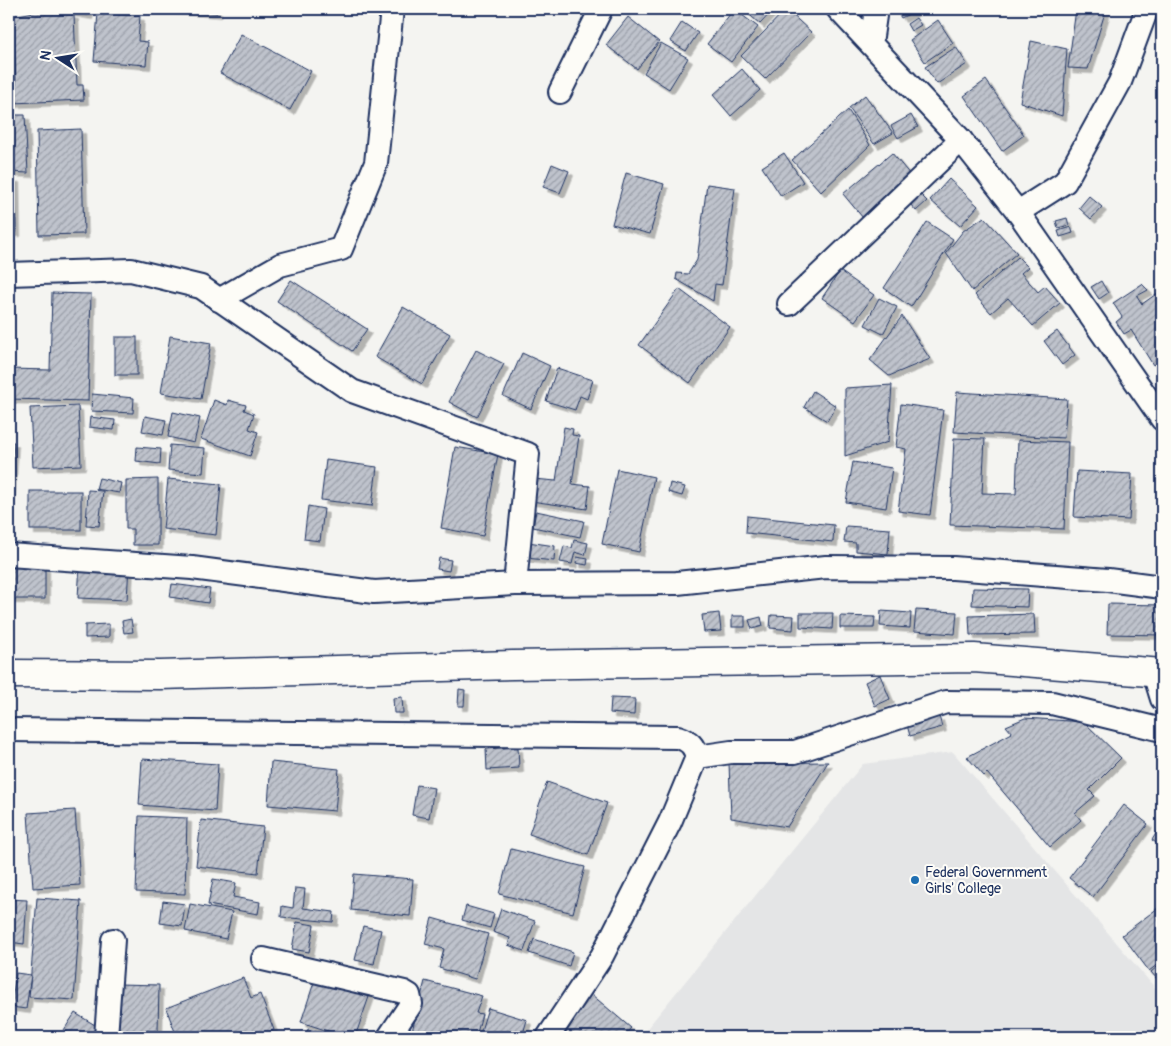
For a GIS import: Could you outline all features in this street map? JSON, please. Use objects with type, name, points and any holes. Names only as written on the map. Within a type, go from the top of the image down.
[{"type":"street","points":[[219,300],[280,265],[340,249],[376,163],[392,9]]},
{"type":"street","points":[[560,92],[601,9]]},
{"type":"street","points":[[838,9],[962,140],[1018,212],[1162,419]]},
{"type":"street","points":[[871,43],[876,9]]},
{"type":"street","points":[[1018,212],[1064,182],[1120,82],[1147,9]]},
{"type":"street","points":[[789,304],[962,140]]},
{"type":"street","points":[[9,274],[131,270],[201,287],[352,392],[528,454],[515,584]]},
{"type":"street","points":[[9,554],[192,568],[374,592],[515,584],[677,583],[826,567],[953,568],[1108,580],[1162,588]]},
{"type":"street","points":[[9,674],[160,675],[513,665],[974,658],[1158,673],[1162,699]]},
{"type":"street","points":[[696,757],[731,752],[795,752],[946,702],[1052,703],[1162,730]]},
{"type":"street","points":[[9,730],[678,737],[691,743],[696,757],[670,822],[602,956],[548,1037]]},
{"type":"street","points":[[106,1037],[112,940]]},
{"type":"street","points":[[263,959],[404,992],[409,995],[411,1004],[389,1037]]},
{"type":"shaded area","name":"Federal Government Girls' College","points":[[953,752],[1162,996],[1162,1037],[640,1037],[863,764]]},
{"type":"building","points":[[65,9],[89,9],[88,15],[65,11]]},
{"type":"building","points":[[161,9],[217,9],[217,13]]},
{"type":"building","points":[[734,9],[758,27],[731,62],[707,44]]},
{"type":"building","points":[[743,9],[774,9],[760,24]]},
{"type":"building","points":[[786,9],[811,32],[765,79],[741,56]]},
{"type":"building","points":[[901,9],[919,9],[901,18],[897,11]]},
{"type":"building","points":[[1076,9],[1106,9],[1088,69],[1068,68]]},
{"type":"building","points":[[39,11],[74,15],[77,85],[83,85],[84,100],[12,103],[12,85],[16,85],[13,16]]},
{"type":"building","points":[[98,13],[140,16],[138,41],[148,42],[146,65],[94,61]]},
{"type":"building","points":[[628,17],[659,42],[637,69],[606,45]]},
{"type":"building","points":[[916,18],[921,25],[911,31],[907,24]]},
{"type":"building","points":[[938,20],[953,43],[925,62],[910,40]]},
{"type":"building","points":[[682,22],[698,33],[686,51],[670,41]]},
{"type":"building","points":[[241,34],[311,71],[290,110],[220,73]]},
{"type":"building","points":[[1031,41],[1067,49],[1062,116],[1020,102]]},
{"type":"building","points":[[661,43],[688,58],[669,89],[644,73]]},
{"type":"building","points":[[956,47],[967,64],[937,84],[925,67]]},
{"type":"building","points":[[742,69],[760,90],[731,116],[713,95]]},
{"type":"building","points":[[986,80],[1024,135],[1002,151],[964,96]]},
{"type":"building","points":[[865,95],[893,133],[874,144],[849,108]]},
{"type":"building","points":[[848,110],[870,145],[821,192],[792,160]]},
{"type":"building","points":[[9,115],[25,115],[28,173],[9,172]]},
{"type":"building","points":[[911,115],[918,127],[898,138],[891,126]]},
{"type":"building","points":[[81,129],[84,234],[39,235],[37,131]]},
{"type":"building","points":[[784,153],[803,182],[781,196],[762,167]]},
{"type":"building","points":[[892,153],[911,176],[863,218],[843,194]]},
{"type":"building","points":[[552,164],[569,171],[560,193],[543,187]]},
{"type":"building","points":[[626,173],[664,184],[650,234],[612,224]]},
{"type":"building","points":[[9,178],[15,178],[16,232],[9,232]]},
{"type":"building","points":[[949,179],[978,206],[960,226],[930,200]]},
{"type":"building","points":[[707,184],[735,188],[722,285],[715,284],[713,301],[676,279],[677,273],[688,274],[697,260]]},
{"type":"building","points":[[915,189],[927,201],[916,211],[905,198]]},
{"type":"building","points":[[1089,196],[1102,207],[1091,219],[1079,208]]},
{"type":"building","points":[[984,217],[1017,253],[972,291],[946,253],[963,231]]},
{"type":"building","points":[[1067,218],[1069,225],[1058,228],[1056,221]]},
{"type":"building","points":[[927,222],[953,239],[911,307],[884,288]]},
{"type":"building","points":[[1071,227],[1073,233],[1060,237],[1058,231]]},
{"type":"building","points":[[1018,257],[1028,267],[1021,273],[1038,292],[1045,286],[1060,303],[1033,326],[1008,298],[991,313],[975,295]]},
{"type":"building","points":[[840,271],[874,295],[855,321],[822,298]]},
{"type":"building","points":[[291,280],[367,329],[352,351],[277,301]]},
{"type":"building","points":[[1101,281],[1108,293],[1099,299],[1091,287]]},
{"type":"building","points":[[1142,284],[1148,290],[1137,296],[1142,304],[1162,290],[1162,359],[1153,365],[1131,330],[1124,334],[1116,322],[1122,317],[1113,303]]},
{"type":"building","points":[[679,289],[730,327],[690,383],[639,345]]},
{"type":"building","points":[[52,293],[91,294],[88,401],[9,399],[9,369],[50,370]]},
{"type":"building","points":[[879,298],[897,307],[883,334],[865,325]]},
{"type":"building","points":[[403,307],[450,334],[422,384],[375,357]]},
{"type":"building","points":[[902,316],[930,359],[889,376],[870,360]]},
{"type":"building","points":[[1057,331],[1075,355],[1062,365],[1044,341]]},
{"type":"building","points":[[170,336],[211,343],[201,399],[161,393]]},
{"type":"building","points":[[115,337],[137,337],[137,375],[115,375]]},
{"type":"building","points":[[476,350],[504,364],[477,417],[449,402]]},
{"type":"building","points":[[522,353],[550,366],[531,409],[503,396]]},
{"type":"building","points":[[557,368],[593,380],[587,399],[580,396],[575,410],[546,401]]},
{"type":"building","points":[[892,385],[888,442],[845,456],[845,388]]},
{"type":"building","points":[[813,391],[836,406],[827,421],[804,407]]},
{"type":"building","points":[[957,392],[1067,399],[1064,438],[954,432]]},
{"type":"building","points":[[92,394],[134,398],[133,413],[91,411]]},
{"type":"building","points":[[214,400],[227,405],[228,400],[246,405],[244,410],[254,414],[249,429],[258,432],[250,456],[201,439]]},
{"type":"building","points":[[901,404],[943,410],[930,515],[898,511],[906,449],[896,447]]},
{"type":"building","points":[[78,406],[81,465],[33,467],[30,408]]},
{"type":"building","points":[[173,412],[200,418],[194,443],[168,437]]},
{"type":"building","points":[[145,416],[166,420],[163,435],[142,431]]},
{"type":"building","points":[[90,417],[115,420],[114,430],[89,427]]},
{"type":"building","points":[[564,427],[573,429],[572,435],[579,436],[572,484],[590,486],[587,509],[531,501],[534,479],[556,481]]},
{"type":"building","points":[[954,438],[985,439],[982,493],[1016,494],[1018,440],[1068,442],[1064,529],[950,525]]},
{"type":"building","points":[[9,442],[14,442],[9,518]]},
{"type":"building","points":[[170,445],[205,448],[203,473],[168,470]]},
{"type":"building","points":[[137,447],[161,449],[160,464],[136,461]]},
{"type":"building","points":[[455,447],[498,454],[483,536],[441,528]]},
{"type":"building","points":[[326,460],[377,467],[372,506],[321,500]]},
{"type":"building","points":[[853,462],[892,468],[886,508],[846,502]]},
{"type":"building","points":[[617,469],[654,477],[639,552],[602,544]]},
{"type":"building","points":[[1077,471],[1132,474],[1129,520],[1074,517]]},
{"type":"building","points":[[99,478],[121,483],[119,493],[96,489]]},
{"type":"building","points":[[158,479],[158,545],[133,545],[133,529],[126,529],[126,480]]},
{"type":"building","points":[[168,479],[221,484],[216,535],[163,529]]},
{"type":"building","points":[[670,483],[685,487],[682,496],[668,492]]},
{"type":"building","points":[[88,490],[103,491],[99,526],[86,525]]},
{"type":"building","points":[[30,491],[81,491],[81,530],[30,530]]},
{"type":"building","points":[[308,506],[324,509],[320,541],[304,539]]},
{"type":"building","points":[[536,511],[584,521],[580,537],[533,527]]},
{"type":"building","points":[[747,516],[834,525],[833,542],[746,533]]},
{"type":"building","points":[[846,526],[890,529],[888,554],[856,551],[856,543],[844,542]]},
{"type":"building","points":[[574,540],[588,543],[585,555],[575,552],[572,564],[560,562],[564,546],[572,548]]},
{"type":"building","points":[[528,542],[555,546],[554,561],[526,558]]},
{"type":"building","points":[[577,557],[588,559],[587,565],[576,563]]},
{"type":"building","points":[[439,558],[451,560],[449,571],[437,569]]},
{"type":"building","points":[[80,563],[129,565],[127,600],[78,598]]},
{"type":"building","points":[[10,567],[45,567],[45,599],[9,599]]},
{"type":"building","points":[[172,584],[210,589],[208,603],[170,597]]},
{"type":"building","points":[[973,588],[1028,589],[1027,607],[972,605]]},
{"type":"building","points":[[1108,604],[1162,605],[1162,635],[1107,634]]},
{"type":"building","points":[[916,610],[957,612],[955,634],[914,631]]},
{"type":"building","points":[[881,611],[911,613],[910,628],[880,626]]},
{"type":"building","points":[[719,613],[721,631],[704,632],[702,615]]},
{"type":"building","points":[[800,613],[833,613],[832,629],[800,627]]},
{"type":"building","points":[[1034,614],[1035,634],[970,635],[969,616]]},
{"type":"building","points":[[771,615],[794,616],[793,630],[770,628]]},
{"type":"building","points":[[732,616],[745,616],[745,627],[732,627]]},
{"type":"building","points":[[840,616],[875,617],[874,628],[840,628]]},
{"type":"building","points":[[761,617],[763,626],[752,629],[749,620]]},
{"type":"building","points":[[131,619],[133,632],[124,633],[122,621]]},
{"type":"building","points":[[109,624],[109,637],[85,638],[85,625]]},
{"type":"building","points":[[880,675],[890,699],[875,706],[865,682]]},
{"type":"building","points":[[459,689],[465,690],[464,706],[458,706]]},
{"type":"building","points":[[402,697],[403,713],[394,713],[393,698]]},
{"type":"building","points":[[611,698],[635,699],[634,715],[610,713]]},
{"type":"building","points":[[939,716],[942,727],[910,736],[907,725]]},
{"type":"building","points":[[1025,718],[1084,722],[1121,758],[1089,790],[1095,796],[1075,813],[1081,820],[1050,847],[987,773],[984,776],[967,757],[1012,733],[1006,726]]},
{"type":"building","points":[[518,747],[519,768],[487,770],[486,749]]},
{"type":"building","points":[[142,759],[218,764],[215,811],[139,805]]},
{"type":"building","points":[[271,762],[339,769],[335,811],[268,805]]},
{"type":"building","points":[[828,762],[787,827],[731,818],[729,763]]},
{"type":"building","points":[[547,782],[607,803],[588,855],[529,834]]},
{"type":"building","points":[[417,785],[434,788],[429,818],[412,815]]},
{"type":"building","points":[[1124,805],[1148,824],[1093,897],[1069,878]]},
{"type":"building","points":[[75,810],[80,885],[33,888],[28,813]]},
{"type":"building","points":[[139,816],[187,818],[185,894],[136,892]]},
{"type":"building","points":[[201,820],[263,827],[258,873],[196,866]]},
{"type":"building","points":[[1162,824],[1162,847],[1152,840]]},
{"type":"building","points":[[511,849],[585,867],[573,913],[499,894]]},
{"type":"building","points":[[354,874],[413,879],[410,916],[351,910]]},
{"type":"building","points":[[213,879],[236,883],[233,897],[260,902],[258,914],[208,905]]},
{"type":"building","points":[[295,888],[305,889],[303,908],[334,912],[333,922],[281,917],[282,906],[293,908]]},
{"type":"building","points":[[37,898],[81,901],[74,1000],[29,997]]},
{"type":"building","points":[[9,899],[27,900],[24,944],[9,942]]},
{"type":"building","points":[[163,901],[185,904],[182,926],[160,923]]},
{"type":"building","points":[[190,904],[232,912],[226,939],[185,931]]},
{"type":"building","points":[[1162,905],[1162,961],[1149,971],[1122,935]]},
{"type":"building","points":[[466,906],[494,914],[490,928],[462,920]]},
{"type":"building","points":[[501,909],[535,921],[524,951],[508,945],[510,938],[493,932]]},
{"type":"building","points":[[432,918],[488,934],[475,979],[439,968],[444,949],[425,944]]},
{"type":"building","points":[[297,922],[314,925],[309,952],[292,949]]},
{"type":"building","points":[[363,926],[381,930],[374,964],[355,960]]},
{"type":"building","points":[[534,939],[573,952],[569,966],[529,953]]},
{"type":"building","points":[[1162,963],[1162,985],[1151,972]]},
{"type":"building","points":[[16,973],[31,975],[26,1009],[11,1007]]},
{"type":"building","points":[[317,973],[371,991],[355,1037],[346,1037],[301,1022]]},
{"type":"building","points":[[243,978],[251,998],[260,994],[274,1030],[255,1037],[177,1037],[166,1008]]},
{"type":"building","points":[[425,981],[482,996],[476,1013],[482,1014],[476,1037],[438,1037],[412,1031]]},
{"type":"building","points":[[119,984],[159,985],[158,1031],[118,1030]]},
{"type":"building","points":[[591,994],[631,1028],[623,1037],[570,1037],[561,1030]]},
{"type":"building","points":[[488,1008],[527,1020],[522,1037],[479,1037]]},
{"type":"building","points":[[75,1013],[100,1028],[94,1037],[76,1037],[64,1030]]},
{"type":"building","points":[[308,1029],[339,1037],[306,1037]]},
{"type":"building","points":[[403,1033],[420,1036],[420,1037],[402,1037]]},
{"type":"place","name":"Federal Government Girls' College","points":[[915,880]]}]
